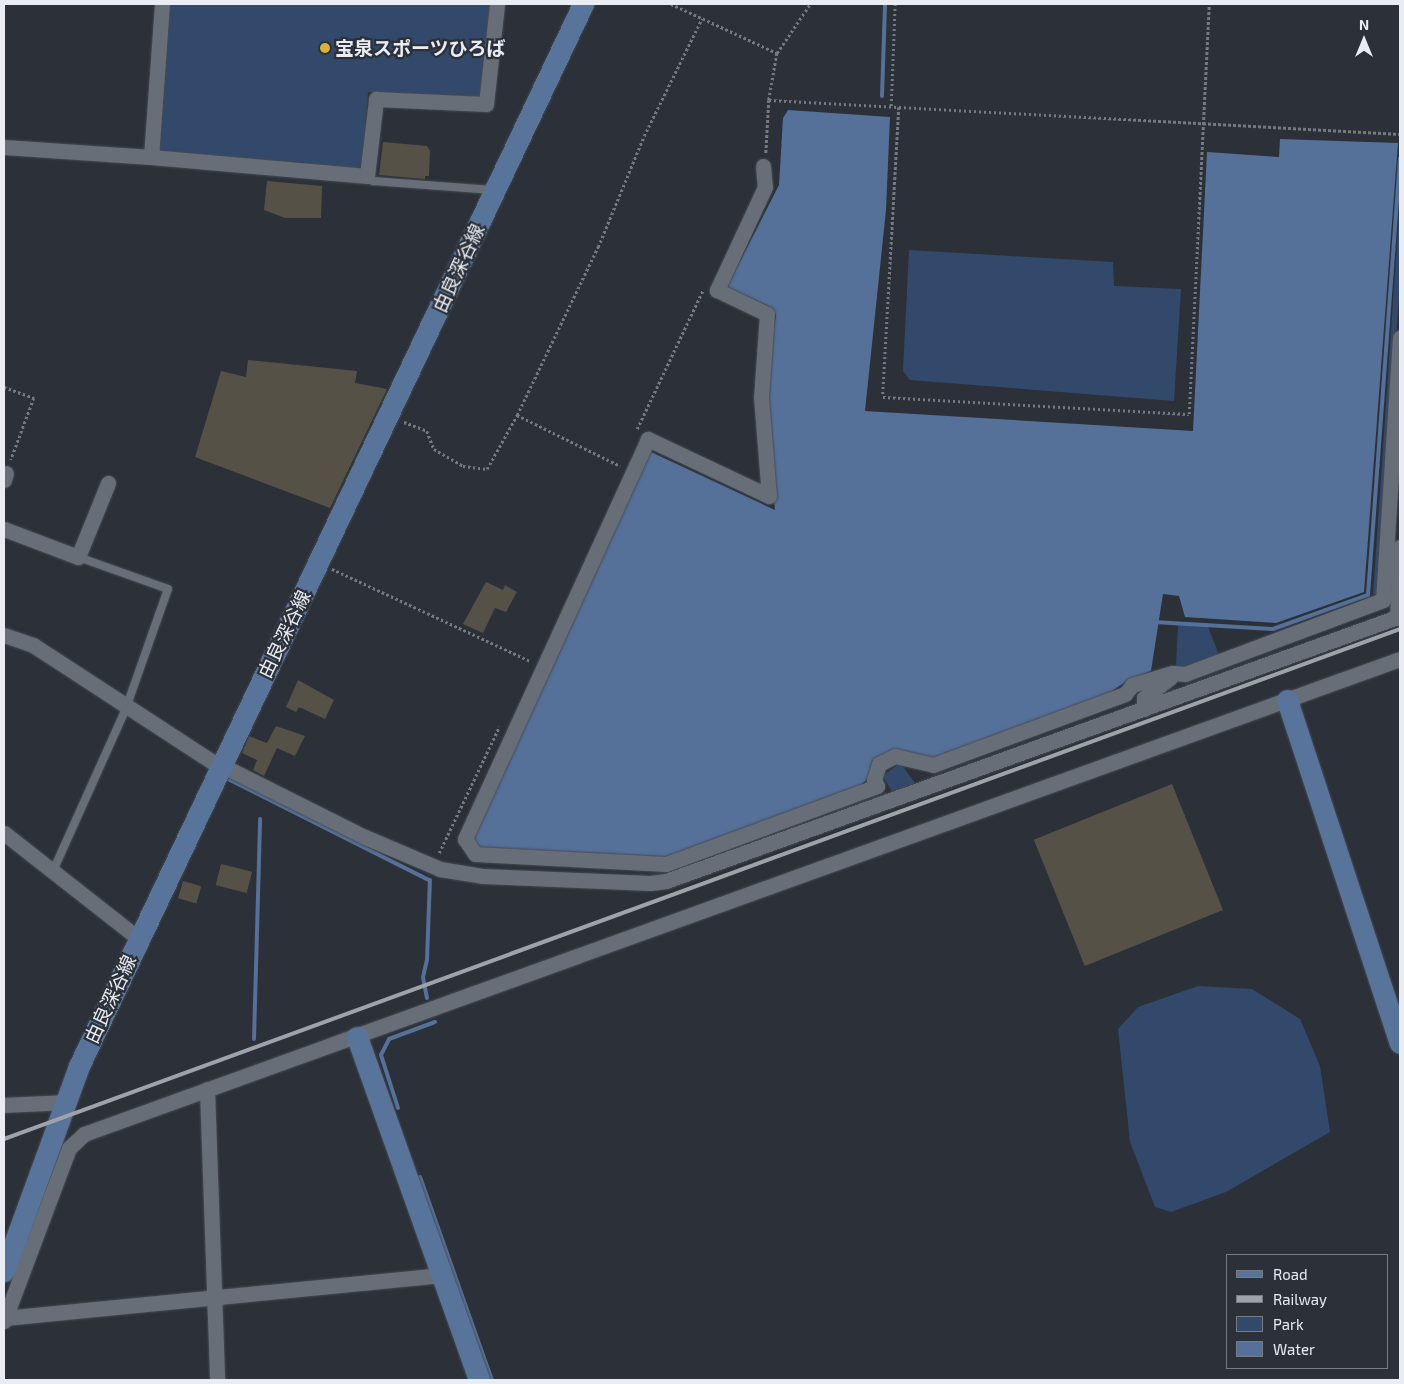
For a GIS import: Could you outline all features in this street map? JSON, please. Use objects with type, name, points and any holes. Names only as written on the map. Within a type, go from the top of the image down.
[{"type":"main road","name":"由良深谷線","points":[[4,1271],[79,1066],[138,938],[388,415],[489,189],[583,4]]},
{"type":"main road","points":[[1287,700],[1400,1043]]},
{"type":"main road","points":[[357,1037],[440,1275],[479,1380]]},
{"type":"street","points":[[150,157],[162,4]]},
{"type":"street","points":[[4,147],[150,157],[367,176],[376,99],[486,104],[497,4]]},
{"type":"street","points":[[763,166],[765,187],[717,290],[767,314],[762,397],[769,496],[648,440],[465,839],[475,854],[666,864],[877,786],[874,780],[879,764],[895,756],[933,765],[1125,694],[1132,685],[1177,673],[1185,674],[1383,600],[1400,338]]},
{"type":"street","points":[[4,529],[78,557],[108,483]]},
{"type":"street","points":[[4,634],[32,645],[220,766],[365,837],[433,866],[484,876],[650,883],[666,881],[1399,617],[1400,547]]},
{"type":"street","points":[[440,1275],[4,1320],[69,1148],[84,1134],[1400,659]]},
{"type":"street","points":[[1144,709],[1144,698],[1177,673]]},
{"type":"street","points":[[4,833],[138,938]]},
{"type":"street","points":[[208,1089],[217,1380]]},
{"type":"street","points":[[4,1105],[67,1102]]},
{"type":"lane","points":[[367,176],[373,180],[489,189]]},
{"type":"lane","points":[[54,871],[126,706],[168,589],[78,557]]},
{"type":"path","points":[[671,4],[777,53]]},
{"type":"path","points":[[763,166],[769,133],[769,100],[777,53],[810,4]]},
{"type":"path","points":[[891,106],[895,4]]},
{"type":"path","points":[[899,107],[883,397],[1188,414],[1209,4]]},
{"type":"path","points":[[388,415],[427,432],[434,449],[463,466],[488,469],[598,247],[644,136],[702,18]]},
{"type":"path","points":[[769,100],[1400,134]]},
{"type":"path","points":[[636,430],[704,287]]},
{"type":"path","points":[[4,387],[34,398],[5,476]]},
{"type":"path","points":[[516,415],[620,466]]},
{"type":"path","points":[[616,475],[624,457]]},
{"type":"path","points":[[318,563],[530,661]]},
{"type":"path","points":[[526,670],[534,652]]},
{"type":"path","points":[[433,866],[501,724]]},
{"type":"green space","name":"宝泉スポーツひろば","points":[[168,4],[490,4],[482,97],[477,101],[368,92],[363,163],[357,169],[159,152],[155,147]]},
{"type":"green space","points":[[1400,200],[1400,281],[1379,596],[1373,594]]},
{"type":"green space","points":[[909,250],[1113,262],[1114,286],[1181,289],[1174,401],[910,380],[903,371]]},
{"type":"green space","points":[[1178,624],[1207,624],[1219,655],[1179,670],[1176,666]]},
{"type":"green space","points":[[900,763],[915,783],[892,792],[883,776]]},
{"type":"green space","points":[[1198,986],[1252,989],[1300,1019],[1320,1066],[1330,1132],[1226,1192],[1171,1212],[1155,1207],[1130,1142],[1118,1029],[1138,1007]]},
{"type":"water","points":[[788,110],[890,117],[886,210],[865,411],[1193,431],[1207,152],[1279,157],[1280,139],[1398,143],[1364,592],[1276,623],[1185,617],[1179,596],[1163,594],[1151,671],[1128,680],[1109,693],[932,761],[896,753],[854,791],[663,860],[478,852],[469,839],[651,452],[775,510],[764,402],[776,315],[772,308],[727,287],[779,185],[783,118]]},
{"type":"building","points":[[383,142],[427,146],[430,151],[429,176],[425,176],[425,179],[379,175]]},
{"type":"building","points":[[267,181],[322,186],[321,218],[285,218],[264,210]]},
{"type":"building","points":[[248,360],[357,371],[355,383],[387,389],[330,508],[195,457],[221,371],[246,377]]},
{"type":"building","points":[[486,582],[503,590],[505,585],[517,592],[506,612],[495,608],[483,633],[463,624]]},
{"type":"building","points":[[298,680],[334,700],[325,719],[299,707],[296,712],[286,707]]},
{"type":"building","points":[[276,726],[305,736],[295,756],[277,748],[264,776],[253,770],[257,760],[242,753],[249,736],[267,743]]},
{"type":"building","points":[[1172,784],[1223,910],[1085,966],[1034,840]]},
{"type":"building","points":[[221,864],[252,872],[247,893],[216,885]]},
{"type":"building","points":[[183,881],[201,886],[196,904],[178,898]]},
{"type":"waterway","points":[[882,96],[885,4]]},
{"type":"waterway","points":[[1154,622],[1273,629],[1368,595],[1400,158]]},
{"type":"waterway","points":[[228,779],[429,880]]},
{"type":"waterway","points":[[254,1039],[260,819]]},
{"type":"waterway","points":[[427,998],[423,977],[427,960],[430,880]]},
{"type":"waterway","points":[[398,1108],[381,1055],[389,1039],[435,1022]]},
{"type":"waterway","points":[[420,1177],[492,1380]]},
{"type":"railway","points":[[4,1139],[1400,629]]},
{"type":"place","name":"宝泉スポーツひろば","points":[[325,48]]}]
